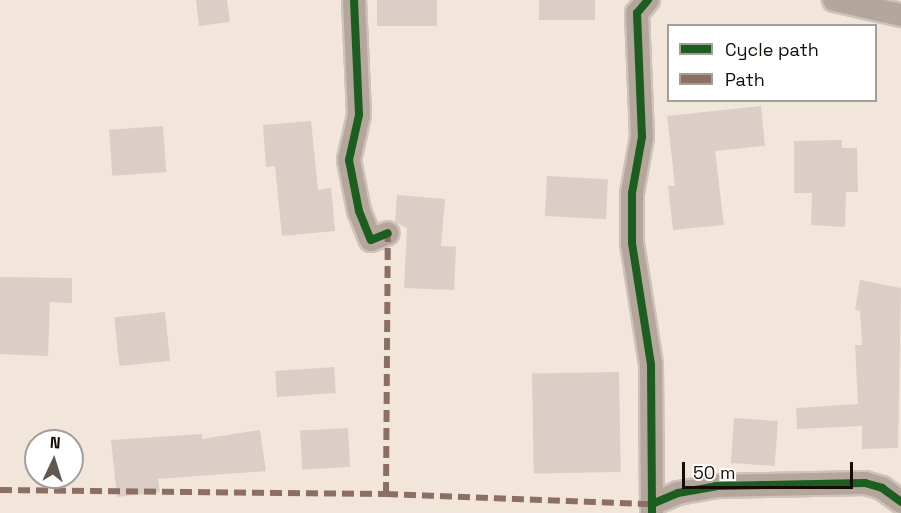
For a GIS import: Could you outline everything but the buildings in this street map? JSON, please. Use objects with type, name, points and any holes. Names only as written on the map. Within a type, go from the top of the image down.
[{"type":"street","points":[[354,0],[359,115],[349,160],[359,211],[371,240],[388,233]]},
{"type":"street","points":[[834,0],[901,15]]},
{"type":"street","points":[[640,4],[642,137],[632,193],[632,243],[651,365],[652,509],[678,494],[716,486],[865,483],[882,488],[901,502]]},
{"type":"marked path","points":[[386,494],[388,233]]},
{"type":"marked path","points":[[0,490],[386,494],[652,504]]},
{"type":"cycle path","points":[[354,0],[359,115],[349,160],[359,211],[371,240],[388,233]]},
{"type":"cycle path","points":[[648,0],[637,13],[642,137],[632,193],[632,243],[651,365],[652,513]]},
{"type":"cycle path","points":[[652,504],[678,493],[716,486],[865,483],[882,488],[901,502]]}]
